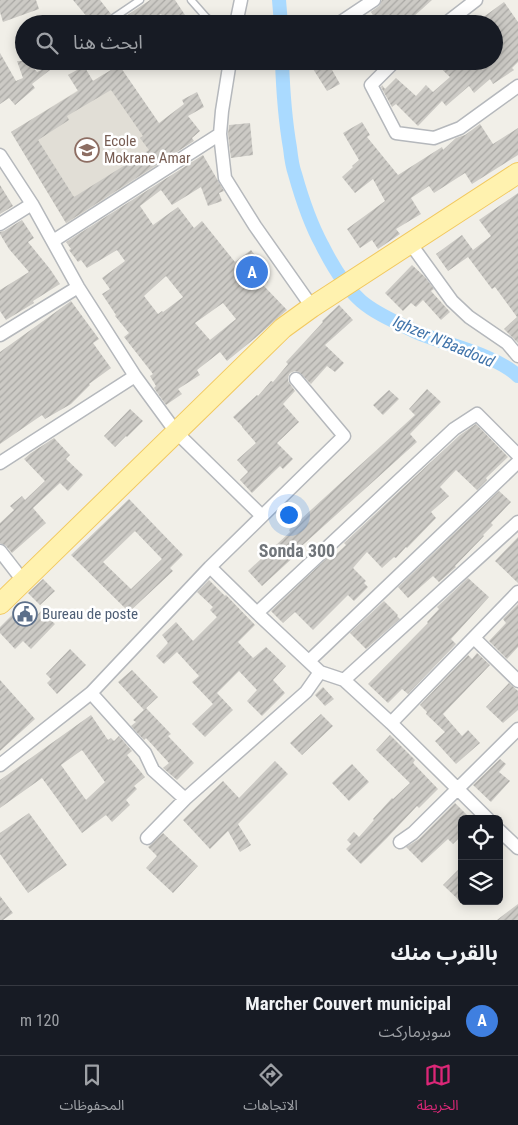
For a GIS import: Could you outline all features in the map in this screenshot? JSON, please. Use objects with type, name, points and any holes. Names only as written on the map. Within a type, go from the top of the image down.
[{"type":"main road","points":[[0,604],[283,328],[359,276],[518,173]]},
{"type":"street","points":[[238,15],[241,0]]},
{"type":"street","points":[[352,15],[374,0]]},
{"type":"street","points":[[457,15],[476,0]]},
{"type":"street","points":[[229,70],[220,134],[225,178],[255,226],[317,304]]},
{"type":"street","points":[[387,70],[371,85],[396,133],[434,138],[460,128],[518,86]]},
{"type":"street","points":[[53,241],[220,134]]},
{"type":"street","points":[[0,155],[32,204],[78,287],[135,376],[176,432],[262,516]]},
{"type":"street","points":[[0,224],[32,204]]},
{"type":"street","points":[[410,243],[452,301],[469,316],[507,343],[518,356]]},
{"type":"street","points":[[0,335],[78,287]]},
{"type":"street","points":[[0,463],[135,376]]},
{"type":"street","points":[[0,765],[92,693],[210,567],[344,436],[296,378]]},
{"type":"street","points":[[257,613],[454,429],[477,414],[518,456]]},
{"type":"street","points":[[309,661],[518,462]]},
{"type":"street","points":[[344,680],[518,522]]},
{"type":"street","points":[[0,551],[24,582]]},
{"type":"street","points":[[210,567],[320,672],[344,680],[484,815]]},
{"type":"street","points":[[390,723],[518,592]]},
{"type":"street","points":[[474,638],[518,680]]},
{"type":"street","points":[[147,838],[185,798],[306,692],[320,672]]},
{"type":"street","points":[[92,693],[145,752],[153,770],[185,798]]},
{"type":"street","points":[[400,842],[413,834],[518,729]]},
{"type":"street","points":[[503,834],[518,848]]},
{"type":"lane","points":[[118,15],[140,0]]},
{"type":"lane","points":[[192,0],[204,15]]},
{"type":"shaded area","name":"Ecole Mokrane Amar","points":[[104,74],[163,167],[68,226],[11,132]]},
{"type":"building","points":[[0,0],[36,0],[39,9],[22,15],[15,15],[15,18],[3,22],[0,12]]},
{"type":"building","points":[[73,0],[100,0],[111,14],[109,15],[86,15]]},
{"type":"building","points":[[150,0],[175,0],[185,15],[161,14],[128,15]]},
{"type":"building","points":[[382,0],[432,0],[415,15],[373,15],[371,12],[379,6]]},
{"type":"building","points":[[504,2],[518,22],[518,62],[512,68],[514,70],[493,84],[490,79],[474,93],[469,86],[446,106],[442,101],[418,126],[396,104],[392,107],[381,87],[382,85],[385,89],[396,78],[416,96],[426,85],[433,92],[450,77],[443,70],[503,70],[503,15],[486,15]]},
{"type":"building","points":[[0,53],[16,81],[23,78],[20,70],[35,70],[37,72],[50,70],[32,84],[35,88],[15,105],[9,98],[0,104]]},
{"type":"building","points":[[77,70],[86,70],[93,81],[111,70],[122,70],[159,123],[184,104],[182,100],[197,92],[204,107],[188,116],[200,131],[192,138],[194,141],[66,223],[11,132],[78,91],[68,75]],"holes":[[[111,90],[143,136],[140,138],[149,150],[74,197],[38,140],[69,120],[67,116]]]},
{"type":"building","points":[[314,70],[332,70],[340,84],[327,91]]},
{"type":"building","points":[[362,122],[370,135],[367,137],[398,175],[442,147],[443,150],[456,138],[465,135],[480,124],[493,144],[518,128],[518,155],[472,184],[465,173],[434,193],[429,186],[411,198],[421,214],[396,229],[400,234],[378,249],[372,240],[360,248],[347,229],[385,201],[373,179],[355,193],[342,177],[359,160],[343,133]]},
{"type":"building","points":[[250,123],[253,155],[231,158],[228,134],[229,125]]},
{"type":"building","points":[[203,155],[224,191],[219,193],[222,201],[208,206],[201,187],[172,205],[161,190],[140,206],[153,225],[178,207],[194,228],[202,221],[235,262],[251,250],[258,259],[256,260],[268,282],[263,285],[287,310],[227,361],[220,352],[197,370],[200,375],[178,389],[182,394],[166,405],[154,388],[156,386],[150,376],[153,374],[124,337],[129,333],[115,316],[102,294],[110,289],[102,278],[125,261],[117,250],[87,268],[81,260],[78,262],[69,250],[71,249],[66,242]],"holes":[[[166,276],[183,297],[158,314],[144,296]],[[223,303],[236,319],[210,340],[195,323]]]},
{"type":"building","points":[[0,185],[13,206],[0,214]]},
{"type":"building","points":[[518,193],[518,343],[504,329],[517,317],[495,287],[492,289],[468,257],[448,271],[436,254],[462,235],[473,250],[491,236],[479,220]]},
{"type":"building","points":[[22,220],[34,238],[28,242],[60,284],[6,320],[0,311],[0,290],[29,272],[9,249],[0,232]]},
{"type":"building","points":[[412,265],[425,277],[434,289],[431,291],[450,312],[441,320],[423,300],[416,307],[411,303],[403,311],[385,293]]},
{"type":"building","points":[[71,301],[99,339],[93,343],[111,368],[89,384],[71,404],[45,419],[42,415],[0,444],[0,352]]},
{"type":"building","points":[[339,305],[353,320],[325,345],[344,363],[335,372],[327,366],[311,384],[299,372],[290,373],[288,381],[295,391],[283,404],[299,422],[277,443],[293,459],[283,469],[280,466],[252,493],[240,480],[248,472],[237,460],[256,443],[233,417],[258,396],[271,381],[273,382],[288,364],[286,362],[322,321]]},
{"type":"building","points":[[427,389],[441,402],[410,434],[417,442],[295,552],[297,554],[262,586],[248,571],[290,532],[289,530],[415,415],[409,409]]},
{"type":"building","points":[[389,390],[399,399],[383,415],[373,405]]},
{"type":"building","points":[[130,409],[143,421],[115,447],[104,436]]},
{"type":"building","points":[[476,424],[508,457],[486,478],[487,480],[477,490],[456,470],[440,487],[449,496],[431,512],[436,518],[407,548],[382,568],[367,552],[353,568],[366,581],[364,583],[368,587],[354,601],[348,595],[313,630],[295,612],[283,623],[271,611],[328,557],[330,560],[346,545],[344,543],[460,435]]},
{"type":"building","points":[[54,438],[70,455],[66,459],[83,475],[68,491],[60,483],[33,508],[46,523],[12,553],[6,546],[0,543],[0,523],[14,510],[10,506],[22,496],[25,500],[45,481],[24,459]]},
{"type":"building","points":[[499,491],[511,502],[491,523],[493,525],[484,536],[456,567],[439,582],[433,576],[408,598],[398,587]]},
{"type":"building","points":[[129,499],[183,555],[170,568],[173,571],[129,612],[71,555]],"holes":[[[135,531],[162,559],[131,589],[103,562]]]},
{"type":"building","points":[[518,537],[518,583],[495,561]]},
{"type":"building","points":[[468,578],[489,597],[451,639],[456,644],[408,694],[402,689],[388,703],[368,684],[428,623],[439,609],[437,607]]},
{"type":"building","points":[[43,579],[55,591],[40,605],[28,593]]},
{"type":"building","points":[[209,580],[255,625],[238,642],[253,658],[266,647],[286,666],[273,680],[285,693],[262,716],[247,701],[257,690],[239,671],[217,693],[233,710],[205,737],[192,724],[213,704],[192,682],[199,676],[177,652],[164,664],[156,656],[168,643],[162,635],[176,622],[193,641],[217,617],[210,610],[213,607],[197,592]]},
{"type":"building","points":[[384,601],[400,619],[366,649],[350,633]]},
{"type":"building","points":[[518,604],[518,647],[507,659],[489,641],[506,623],[503,619]]},
{"type":"building","points":[[41,611],[55,624],[31,649],[23,641],[15,649],[0,633],[0,627],[15,612],[27,626]]},
{"type":"building","points":[[70,649],[86,665],[57,694],[47,683],[51,679],[46,674]]},
{"type":"building","points":[[477,653],[490,665],[443,714],[462,736],[468,730],[480,743],[456,764],[435,741],[445,732],[426,714],[427,712],[420,705],[468,655],[472,659]]},
{"type":"building","points":[[132,670],[158,697],[144,710],[118,682]]},
{"type":"building","points":[[0,680],[35,719],[0,751]]},
{"type":"building","points":[[509,683],[518,691],[518,710],[503,723],[486,707]]},
{"type":"building","points":[[323,687],[334,699],[325,706],[315,695]]},
{"type":"building","points":[[146,708],[171,734],[168,736],[194,763],[177,780],[163,768],[169,763],[146,738],[144,740],[131,726],[136,722],[133,720]]},
{"type":"building","points":[[321,714],[333,726],[302,755],[290,743]]},
{"type":"building","points":[[91,715],[108,740],[111,738],[114,741],[119,736],[132,751],[127,755],[145,777],[134,786],[137,789],[126,800],[130,805],[112,822],[106,815],[82,833],[42,778],[0,808],[0,780]],"holes":[[[82,750],[105,782],[86,800],[61,765]]]},
{"type":"building","points":[[390,735],[415,760],[413,763],[438,789],[419,808],[417,806],[361,864],[346,849],[351,844],[347,840],[354,832],[359,837],[392,798],[410,783],[376,750]]},
{"type":"building","points":[[500,759],[506,764],[499,772],[510,781],[491,802],[473,785]]},
{"type":"building","points":[[275,761],[288,774],[238,824],[251,845],[240,852],[228,831],[210,849],[183,820],[223,781],[239,798]]},
{"type":"building","points":[[352,764],[369,782],[349,801],[332,783]]},
{"type":"building","points":[[455,803],[467,815],[458,815],[458,839],[453,844],[448,839],[422,863],[406,847],[419,839]]},
{"type":"building","points":[[29,813],[67,865],[28,893],[0,854],[0,833]]},
{"type":"building","points":[[163,833],[198,866],[173,893],[146,868],[157,856],[148,847]]},
{"type":"building","points":[[458,870],[458,899],[443,885]]},
{"type":"building","points":[[0,896],[13,913],[3,920],[0,920]]},
{"type":"building","points":[[518,904],[518,920],[497,920]]},
{"type":"waterway","name":"Ighzer N'Baadoud","points":[[279,0],[280,15]]},
{"type":"waterway","name":"Ighzer N'Baadoud","points":[[283,70],[286,116],[294,171],[303,202],[314,228],[330,260],[344,282],[361,301],[373,310],[426,336],[496,361],[518,376]]},
{"type":"place","name":"Ecole Mokrane Amar","points":[[87,150]]},
{"type":"place","name":"Marcher Couvert municipal","points":[[252,272]]},
{"type":"place","name":"Bureau de poste","points":[[25,614]]},
{"type":"district","name":"Sonda 300","points":[[297,551]]}]
